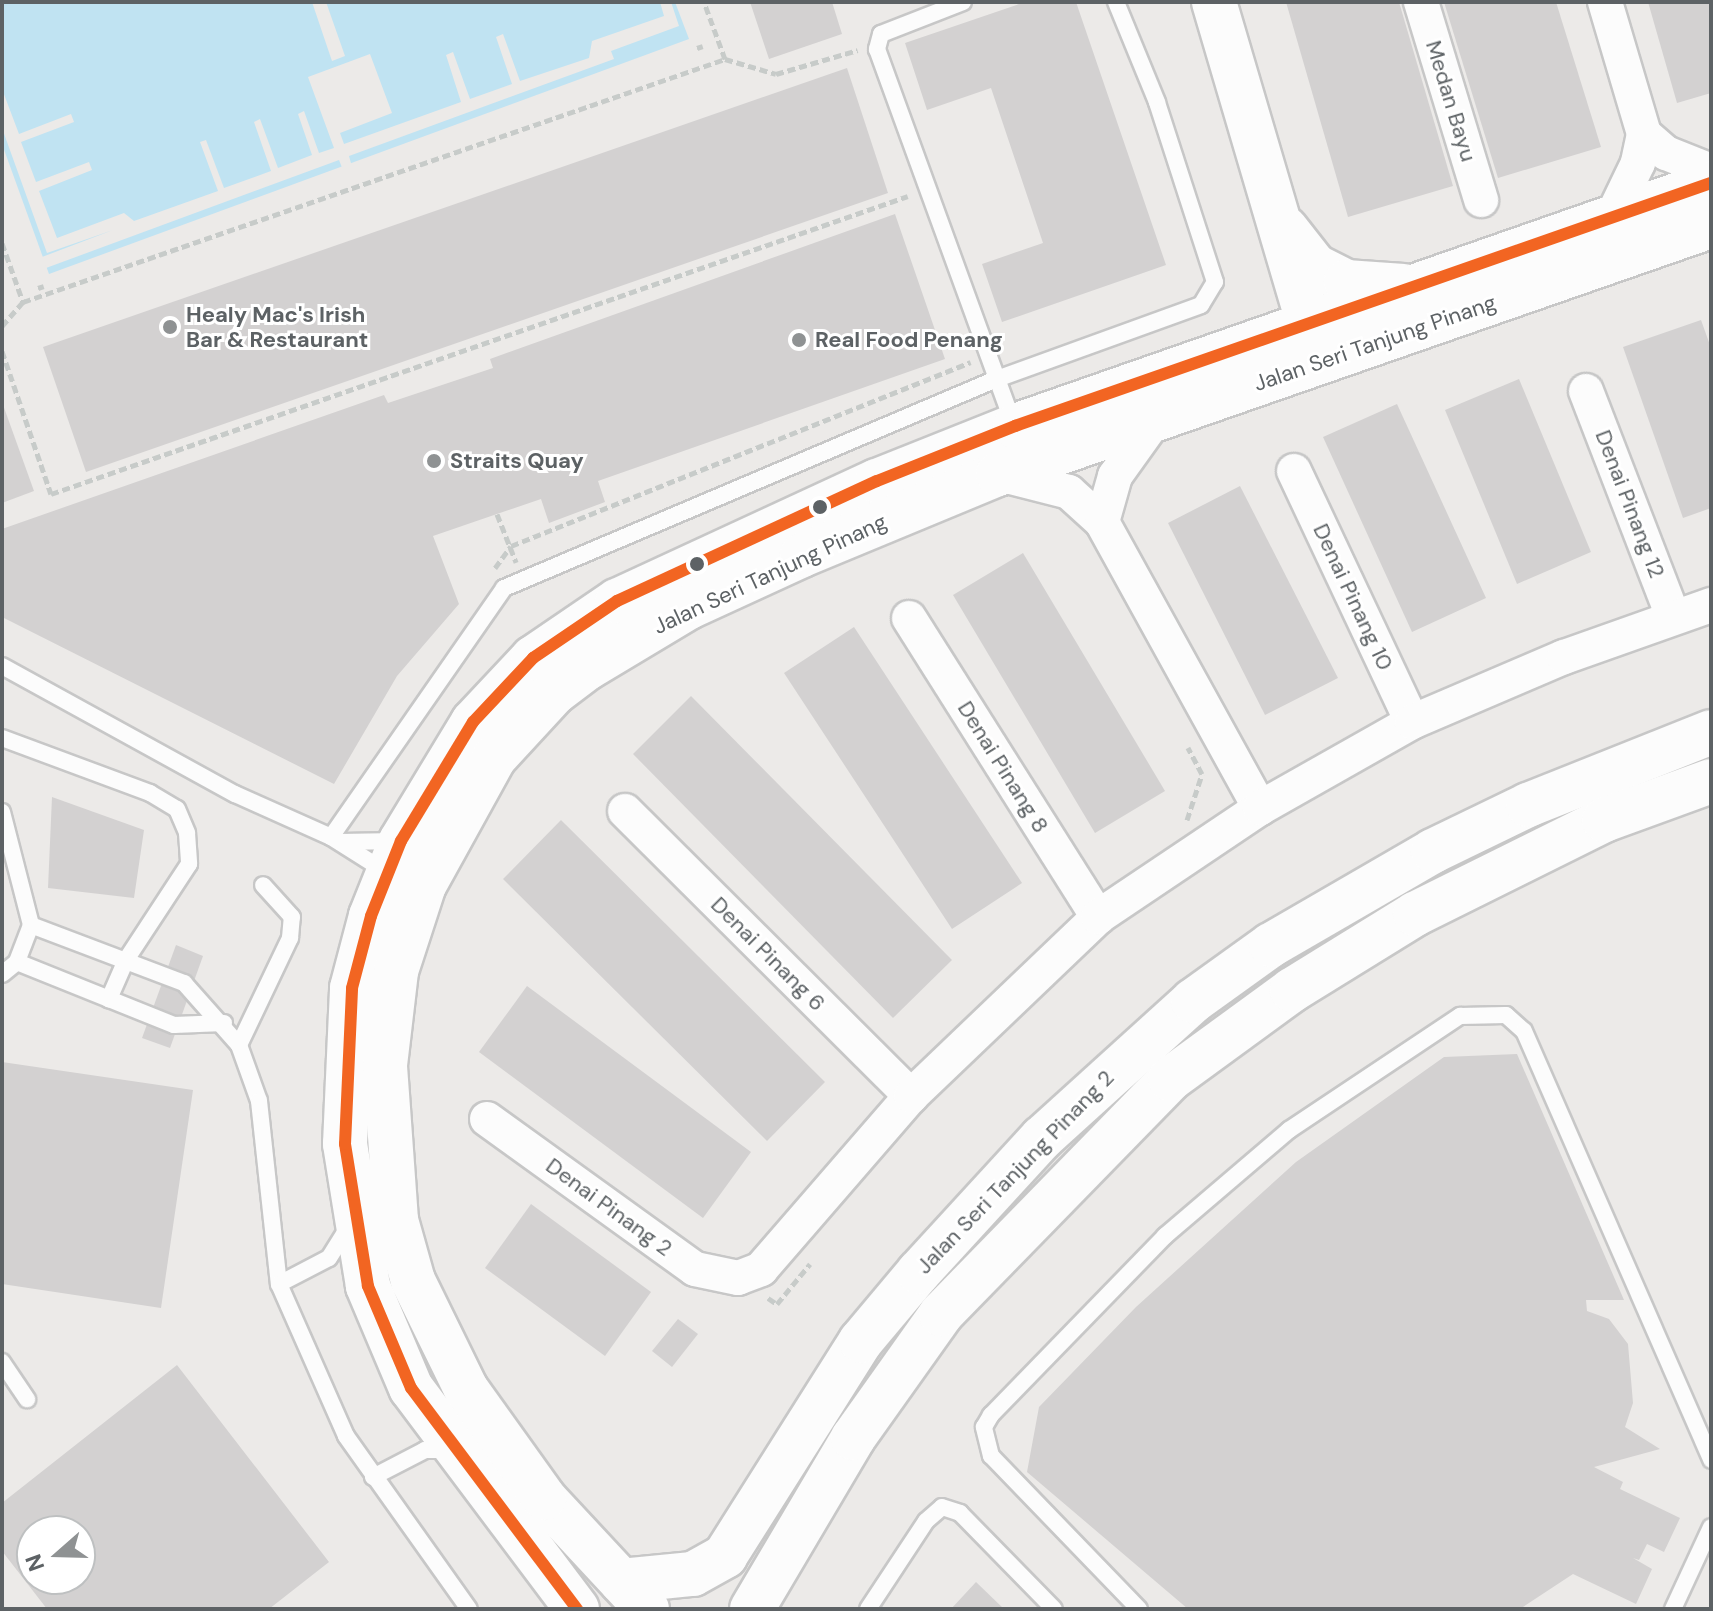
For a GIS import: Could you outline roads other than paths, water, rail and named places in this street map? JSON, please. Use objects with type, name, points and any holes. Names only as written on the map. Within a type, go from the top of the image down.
[{"type":"main road","points":[[1214,2],[1309,325]]},
{"type":"main road","name":"Jalan Seri Tanjung Pinang","points":[[577,1609],[411,1388],[385,1334],[354,1218],[344,1063],[352,988],[404,866],[473,722],[504,686],[563,635],[671,572],[1015,426],[1711,183]]},
{"type":"main road","points":[[1273,202],[1295,247],[1315,266],[1346,282],[1415,287]]},
{"type":"main road","name":"Jalan Seri Tanjung Pinang","points":[[634,1595],[544,1498],[466,1389],[438,1338],[403,1244],[385,1136],[385,1065],[404,866],[494,758],[587,668],[699,602],[998,474],[1711,226]]},
{"type":"main road","name":"Jalan Seri Tanjung Pinang 2","points":[[634,1595],[693,1574],[725,1556],[861,1341],[899,1295],[1042,1138],[1193,1001],[1271,945],[1433,851],[1528,805],[1711,732]]},
{"type":"main road","name":"Jalan Seri Tanjung Pinang 2","points":[[752,1609],[853,1438],[941,1314],[1170,1079],[1292,990],[1415,914],[1604,820],[1711,781]]},
{"type":"street","name":"Medan Bayu","points":[[1421,2],[1481,200]]},
{"type":"street","points":[[1605,2],[1644,134],[1638,163],[1611,219]]},
{"type":"street","points":[[1644,134],[1666,153],[1711,171]]},
{"type":"street","name":"Denai Pinang 12","points":[[1586,391],[1673,617]]},
{"type":"street","points":[[1102,522],[1115,476],[1155,420]]},
{"type":"street","name":"Denai Pinang 10","points":[[1294,471],[1412,722]]},
{"type":"street","points":[[998,474],[1069,492],[1102,522],[1260,808]]},
{"type":"street","points":[[911,1096],[1098,917],[1260,808],[1412,722],[1673,617],[1711,605]]},
{"type":"street","name":"Denai Pinang 8","points":[[909,618],[1098,917]]},
{"type":"street","name":"Denai Pinang 6","points":[[625,811],[911,1096]]},
{"type":"street","name":"Denai Pinang 2","points":[[487,1119],[695,1269],[738,1278],[782,1250],[911,1096]]},
{"type":"lane","points":[[963,2],[881,34],[877,49],[994,380],[1015,426]]},
{"type":"lane","points":[[336,839],[504,588],[994,380],[1201,305],[1215,282],[1157,102],[1116,2]]},
{"type":"lane","points":[[2,666],[235,794],[404,866]]},
{"type":"lane","points":[[2,738],[150,793],[177,809],[189,864],[126,960],[109,999]]},
{"type":"lane","points":[[2,815],[31,925],[17,962],[2,974]]},
{"type":"lane","points":[[336,839],[404,866]]},
{"type":"lane","points":[[239,1045],[290,938],[292,917],[263,885]]},
{"type":"lane","points":[[31,925],[184,983],[224,1023],[239,1045],[259,1101],[279,1284],[319,1382],[373,1477],[469,1609]]},
{"type":"lane","points":[[17,962],[174,1025],[224,1023]]},
{"type":"lane","points":[[1139,1609],[1002,1469],[986,1442],[991,1415],[1165,1236],[1278,1139],[1460,1016],[1506,1015],[1524,1031],[1711,1460]]},
{"type":"lane","points":[[279,1284],[329,1258],[354,1218]]},
{"type":"lane","points":[[2,1362],[27,1399]]},
{"type":"lane","points":[[373,1477],[425,1450],[456,1451]]},
{"type":"lane","points":[[868,1609],[926,1521],[942,1507],[960,1513],[1054,1609]]},
{"type":"lane","points":[[1673,1609],[1711,1527]]},
{"type":"water","points":[[2,2],[675,2],[689,39],[49,274],[2,144]]},
{"type":"place","name":"Healy Mac's Irish Bar & Restaurant","points":[[170,327]]},
{"type":"place","name":"Real Food Penang","points":[[799,340]]},
{"type":"place","name":"Straits Quay","points":[[434,461]]}]
